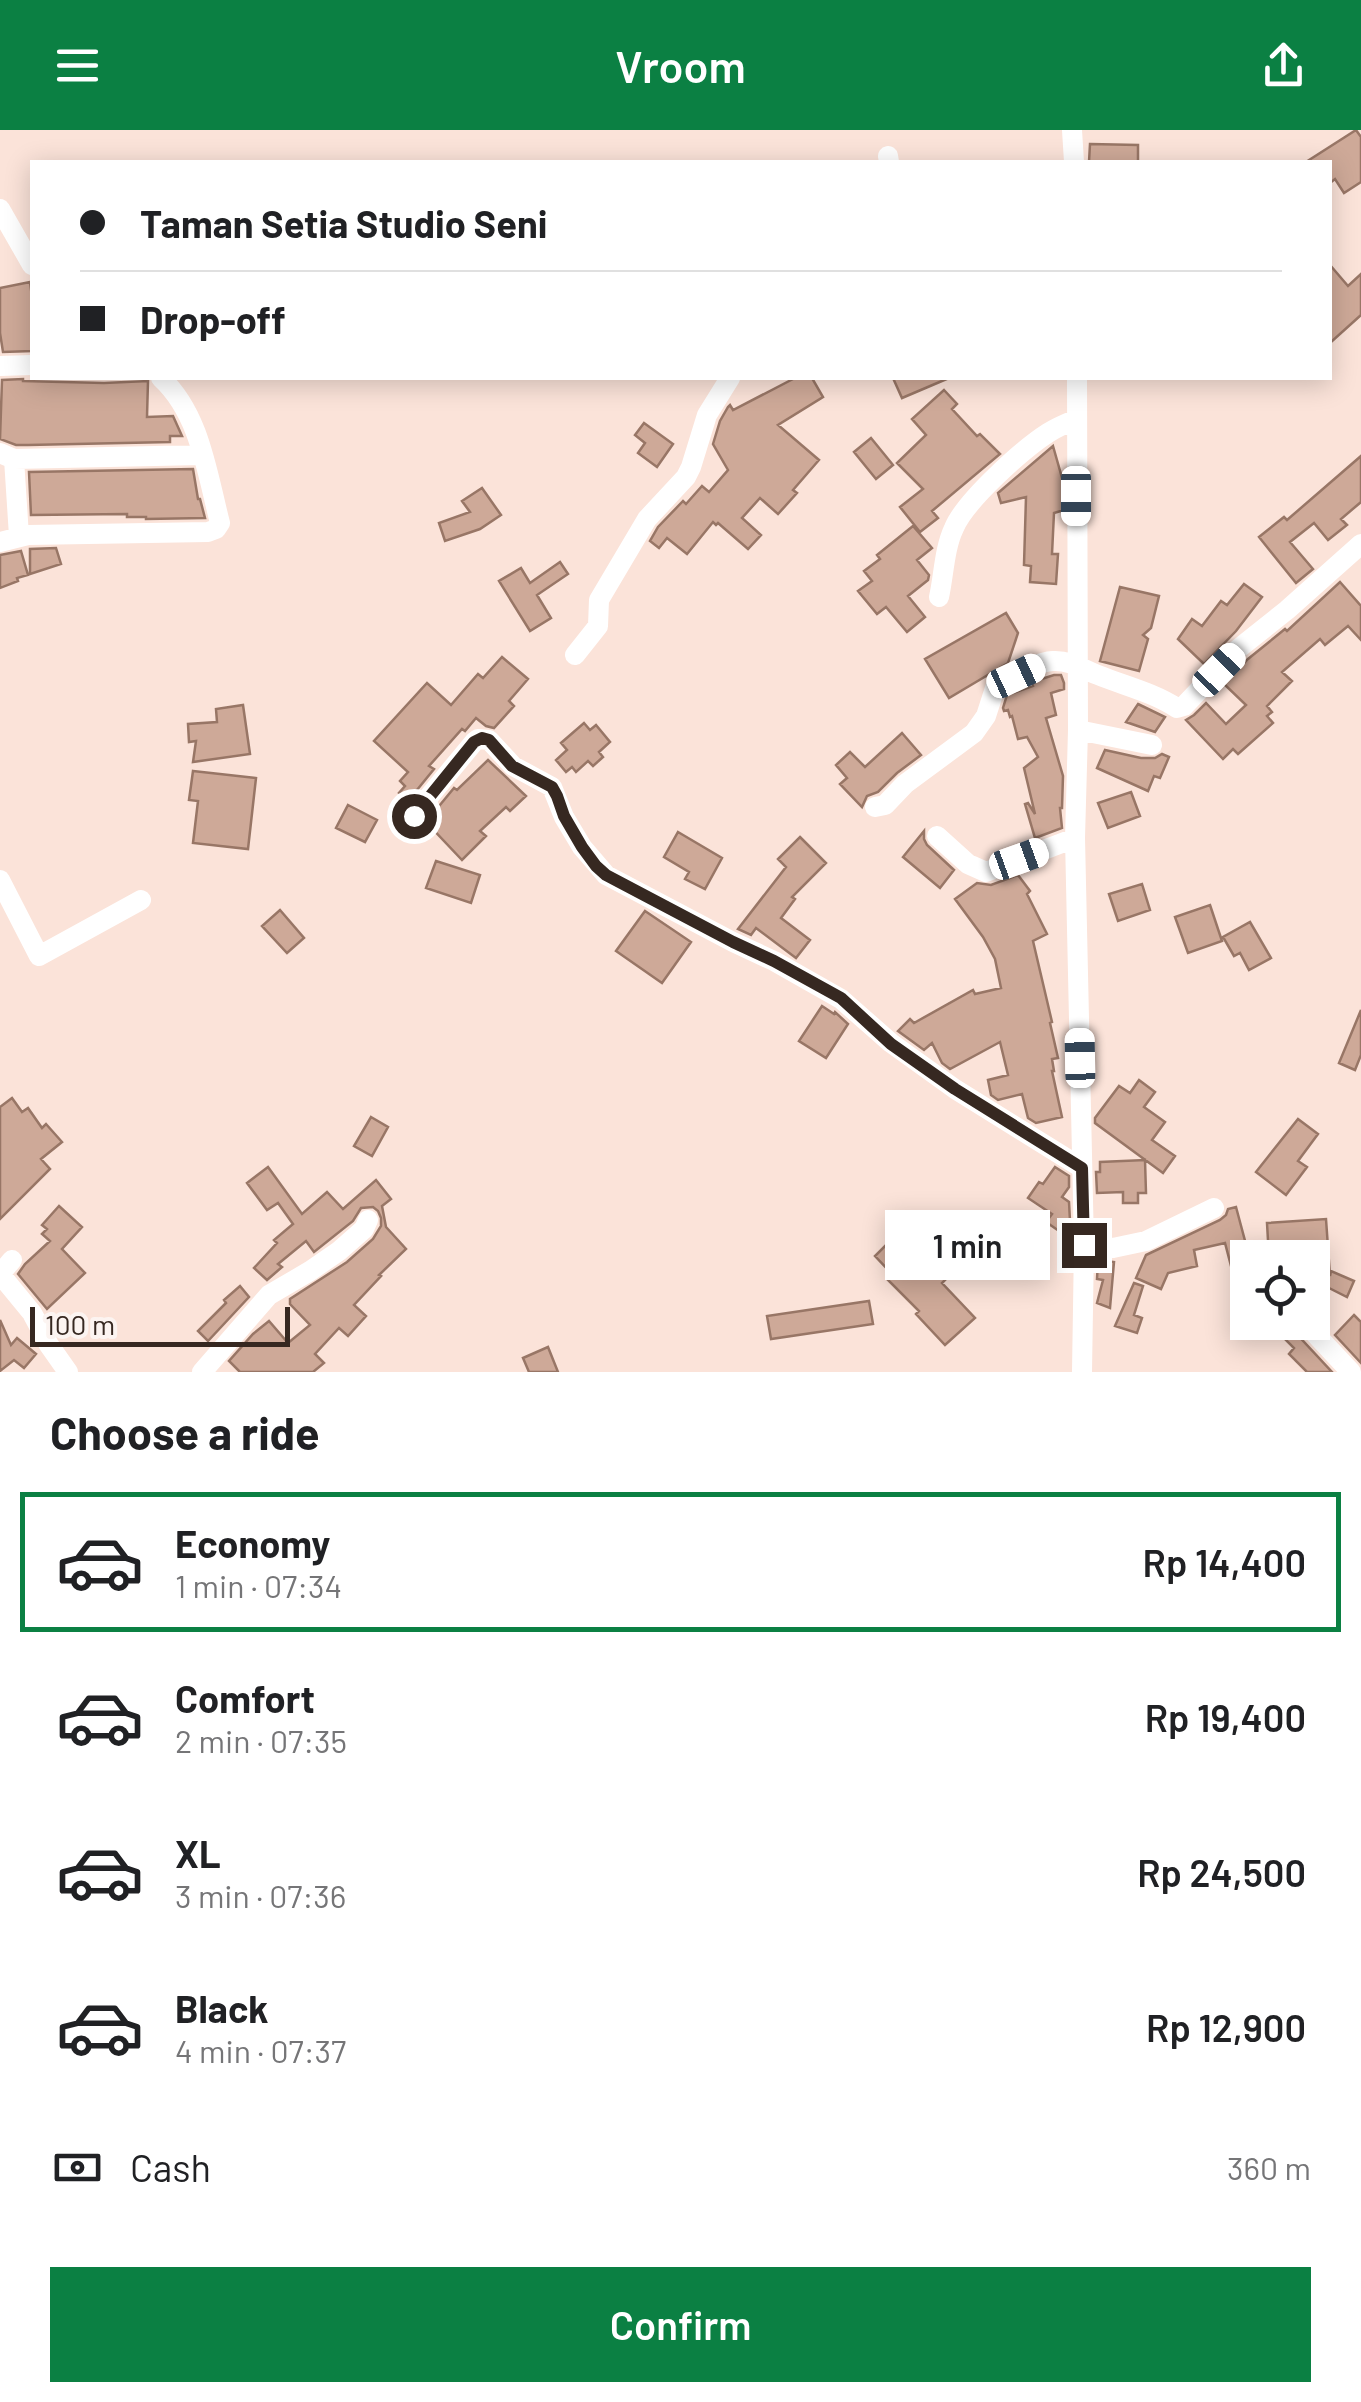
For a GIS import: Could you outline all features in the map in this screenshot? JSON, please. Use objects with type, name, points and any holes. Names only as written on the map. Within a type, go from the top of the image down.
[{"type":"street","points":[[1072,130],[1074,160]]},
{"type":"street","points":[[0,209],[30,262]]},
{"type":"street","points":[[0,366],[30,365]]},
{"type":"street","points":[[164,380],[185,405],[202,455],[220,522],[213,531],[10,539],[7,456],[202,455]]},
{"type":"street","points":[[575,656],[598,626],[599,600],[647,520],[692,467],[707,415],[729,380]]},
{"type":"street","points":[[1078,380],[1075,838],[1084,1245],[1082,1372]]},
{"type":"street","points":[[939,598],[949,542],[958,520],[988,485],[1033,444],[1077,420]]},
{"type":"street","points":[[875,807],[885,805],[905,784],[974,733],[986,716],[996,685],[1052,661],[1151,693],[1180,708],[1238,649],[1361,544]]},
{"type":"street","points":[[1078,730],[1152,744]]},
{"type":"street","points":[[414,816],[474,742],[489,740],[512,766],[552,787],[582,847],[606,875],[841,998],[891,1044],[1082,1168]]},
{"type":"street","points":[[936,836],[968,864],[986,872],[1075,838]]},
{"type":"street","points":[[0,880],[39,956],[140,900]]},
{"type":"street","points":[[1084,1245],[1113,1248],[1146,1241],[1214,1208]]},
{"type":"street","points":[[202,1372],[269,1295],[339,1251],[364,1229],[368,1220]]},
{"type":"street","points":[[12,1260],[0,1274],[32,1312],[68,1372]]},
{"type":"street","points":[[1321,1340],[1351,1372]]},
{"type":"building","points":[[1356,130],[1361,137],[1361,182],[1344,193],[1335,179],[1332,181],[1332,160],[1309,160]]},
{"type":"building","points":[[1090,144],[1138,145],[1138,160],[1089,160]]},
{"type":"building","points":[[1332,267],[1348,286],[1361,274],[1361,315],[1332,341]]},
{"type":"building","points":[[30,282],[30,351],[3,352],[0,288]]},
{"type":"building","points":[[2,380],[148,381],[147,417],[173,416],[182,436],[170,436],[170,442],[16,445],[0,439]]},
{"type":"building","points":[[791,380],[813,380],[823,397],[778,425],[819,460],[778,514],[760,498],[742,518],[761,535],[748,549],[713,522],[687,554],[667,538],[659,548],[650,541],[658,527],[702,486],[709,492],[728,470],[713,444],[730,405],[733,410]]},
{"type":"building","points":[[894,380],[944,380],[902,398]]},
{"type":"building","points":[[944,390],[957,404],[952,409],[1000,454],[932,511],[938,518],[920,532],[900,507],[923,489],[897,463],[926,435],[912,419]]},
{"type":"building","points":[[644,423],[673,444],[657,467],[638,453],[645,443],[635,435]]},
{"type":"building","points":[[871,438],[893,465],[876,479],[854,452]]},
{"type":"building","points":[[1053,446],[1064,485],[1064,510],[1054,513],[1052,554],[1058,554],[1056,584],[1030,582],[1031,566],[1024,565],[1026,497],[1001,503],[998,493]]},
{"type":"building","points":[[1361,456],[1361,502],[1341,519],[1347,525],[1328,540],[1314,523],[1290,542],[1313,569],[1296,583],[1259,537],[1284,517],[1287,520]]},
{"type":"building","points":[[193,469],[205,518],[31,515],[29,472]]},
{"type":"building","points":[[482,488],[501,515],[480,529],[445,541],[439,523],[470,512],[462,501]]},
{"type":"building","points":[[913,526],[932,548],[917,560],[929,575],[928,580],[908,596],[925,617],[907,632],[886,607],[877,614],[858,591],[872,581],[864,571],[880,559],[877,555]]},
{"type":"building","points":[[56,548],[61,564],[30,574],[30,549]]},
{"type":"building","points":[[21,551],[28,575],[0,588],[0,555]]},
{"type":"building","points":[[560,562],[568,574],[537,595],[551,618],[530,631],[499,581],[521,568],[530,583]]},
{"type":"building","points":[[1340,582],[1361,606],[1361,640],[1348,626],[1325,645],[1320,639],[1282,672],[1292,681],[1267,706],[1272,712],[1267,716],[1273,723],[1238,754],[1233,749],[1223,759],[1186,720],[1206,703],[1226,724],[1246,705],[1224,684]]},
{"type":"building","points":[[1244,584],[1262,597],[1204,664],[1178,639],[1192,619],[1202,626],[1221,601],[1227,605]]},
{"type":"building","points":[[1120,587],[1159,596],[1151,628],[1143,635],[1148,639],[1139,671],[1100,661]]},
{"type":"building","points":[[1006,613],[1018,633],[1008,663],[949,698],[925,659]]},
{"type":"building","points":[[502,657],[528,679],[509,701],[514,706],[494,728],[476,718],[465,731],[462,729],[429,766],[434,769],[408,801],[399,793],[405,786],[400,781],[408,772],[374,741],[427,683],[451,705],[478,674],[483,678]]},
{"type":"building","points":[[1061,675],[1064,689],[1051,693],[1056,715],[1046,718],[1063,776],[1062,828],[1035,838],[1025,804],[1035,814],[1024,768],[1038,757],[1027,737],[1018,739],[1012,716],[1003,708],[1007,695]]},
{"type":"building","points":[[1138,704],[1165,717],[1155,732],[1126,722]]},
{"type":"building","points":[[243,705],[250,754],[193,762],[196,741],[189,742],[188,724],[217,722],[216,709]]},
{"type":"building","points":[[584,723],[590,730],[596,725],[610,742],[599,752],[603,757],[593,766],[588,761],[576,772],[572,767],[566,772],[556,760],[567,750],[561,743]]},
{"type":"building","points":[[902,733],[921,755],[878,792],[867,796],[862,807],[840,784],[847,778],[836,765],[850,752],[865,767]]},
{"type":"building","points":[[1105,750],[1141,758],[1162,754],[1169,757],[1160,778],[1154,776],[1148,791],[1097,768]]},
{"type":"building","points":[[488,760],[526,796],[510,811],[506,807],[480,831],[486,836],[462,860],[428,824],[454,788],[457,790]]},
{"type":"building","points":[[193,771],[256,778],[248,849],[193,843],[198,801],[189,800]]},
{"type":"building","points":[[1131,792],[1140,816],[1108,828],[1098,803]]},
{"type":"building","points":[[348,805],[377,820],[365,842],[336,828]]},
{"type":"building","points":[[924,831],[927,845],[954,870],[940,888],[903,857]]},
{"type":"building","points":[[678,832],[722,858],[705,889],[685,879],[689,872],[664,857]]},
{"type":"building","points":[[800,837],[826,863],[792,897],[795,899],[781,918],[810,940],[796,958],[756,928],[751,935],[738,929],[786,867],[778,859]]},
{"type":"building","points":[[436,861],[480,875],[471,903],[426,888]]},
{"type":"building","points":[[1018,875],[1030,891],[1027,894],[1047,934],[1033,941],[1058,1058],[1052,1059],[1052,1071],[1062,1117],[1036,1123],[1028,1118],[1022,1094],[998,1100],[991,1095],[988,1080],[1008,1075],[1000,1042],[950,1069],[942,1063],[932,1043],[924,1050],[898,1031],[910,1019],[914,1023],[973,990],[975,994],[1001,988],[995,959],[955,899],[977,883],[991,885]]},
{"type":"building","points":[[1142,884],[1150,910],[1118,921],[1109,894]]},
{"type":"building","points":[[1210,905],[1222,941],[1188,953],[1175,917]]},
{"type":"building","points":[[280,910],[304,938],[287,953],[262,926]]},
{"type":"building","points":[[645,911],[691,942],[662,983],[616,951]]},
{"type":"building","points":[[1250,922],[1271,958],[1249,970],[1240,953],[1234,956],[1223,937]]},
{"type":"building","points":[[822,1006],[848,1024],[826,1058],[799,1041]]},
{"type":"building","points":[[1361,1010],[1361,1055],[1355,1070],[1339,1063]]},
{"type":"building","points":[[1139,1080],[1155,1092],[1144,1107],[1165,1122],[1152,1140],[1175,1156],[1163,1173],[1095,1123],[1119,1086],[1130,1093]]},
{"type":"building","points":[[12,1098],[22,1112],[28,1108],[42,1128],[46,1124],[62,1142],[41,1159],[50,1169],[0,1219],[0,1107]]},
{"type":"building","points":[[371,1117],[388,1127],[372,1156],[354,1146]]},
{"type":"building","points":[[1298,1119],[1318,1134],[1298,1161],[1307,1167],[1286,1195],[1256,1172]]},
{"type":"building","points":[[1145,1160],[1146,1193],[1138,1193],[1138,1203],[1123,1203],[1123,1192],[1097,1193],[1096,1172],[1100,1172],[1100,1162]]},
{"type":"building","points":[[268,1167],[302,1214],[327,1192],[343,1209],[376,1180],[391,1199],[382,1206],[386,1227],[406,1249],[354,1305],[366,1316],[348,1336],[339,1328],[315,1354],[324,1363],[313,1372],[240,1372],[229,1361],[269,1321],[288,1343],[310,1325],[290,1304],[290,1299],[347,1262],[373,1239],[381,1218],[373,1207],[361,1208],[353,1221],[314,1252],[306,1241],[278,1264],[282,1267],[267,1280],[254,1268],[277,1243],[274,1240],[293,1224],[278,1203],[267,1210],[247,1183]]},
{"type":"building","points":[[1055,1167],[1069,1176],[1069,1187],[1062,1197],[1069,1202],[1070,1221],[1062,1233],[1046,1222],[1052,1214],[1028,1198]]},
{"type":"building","points":[[59,1206],[82,1227],[62,1249],[85,1273],[47,1309],[18,1274],[50,1241],[42,1234],[47,1229],[42,1225]]},
{"type":"building","points":[[1236,1207],[1245,1240],[1230,1240],[1230,1262],[1225,1243],[1194,1250],[1197,1266],[1168,1273],[1161,1289],[1136,1278],[1146,1255],[1220,1220],[1228,1209]]},
{"type":"building","points":[[1326,1219],[1327,1240],[1268,1240],[1267,1223]]},
{"type":"building","points":[[902,1229],[949,1276],[942,1283],[975,1318],[945,1345],[887,1279],[892,1274],[875,1256]]},
{"type":"building","points":[[1098,1260],[1114,1262],[1110,1308],[1097,1303],[1103,1280],[1097,1279]]},
{"type":"building","points":[[1331,1271],[1354,1281],[1347,1297],[1330,1288]]},
{"type":"building","points":[[1134,1283],[1143,1286],[1134,1315],[1142,1318],[1137,1333],[1115,1326]]},
{"type":"building","points":[[240,1286],[249,1297],[208,1341],[198,1331]]},
{"type":"building","points":[[869,1301],[873,1324],[771,1339],[767,1316]]},
{"type":"building","points":[[1354,1315],[1361,1322],[1361,1363],[1335,1335]]},
{"type":"building","points":[[0,1320],[11,1345],[17,1338],[36,1354],[24,1368],[14,1360],[0,1371]]},
{"type":"building","points":[[1286,1340],[1302,1340],[1332,1372],[1307,1372],[1289,1354],[1294,1348]]},
{"type":"building","points":[[548,1347],[558,1372],[529,1372],[523,1358]]},
{"type":"route","points":[[414,816],[474,742],[489,740],[512,766],[552,787],[582,847],[606,875],[841,998],[891,1044],[1082,1168],[1084,1245]]}]
